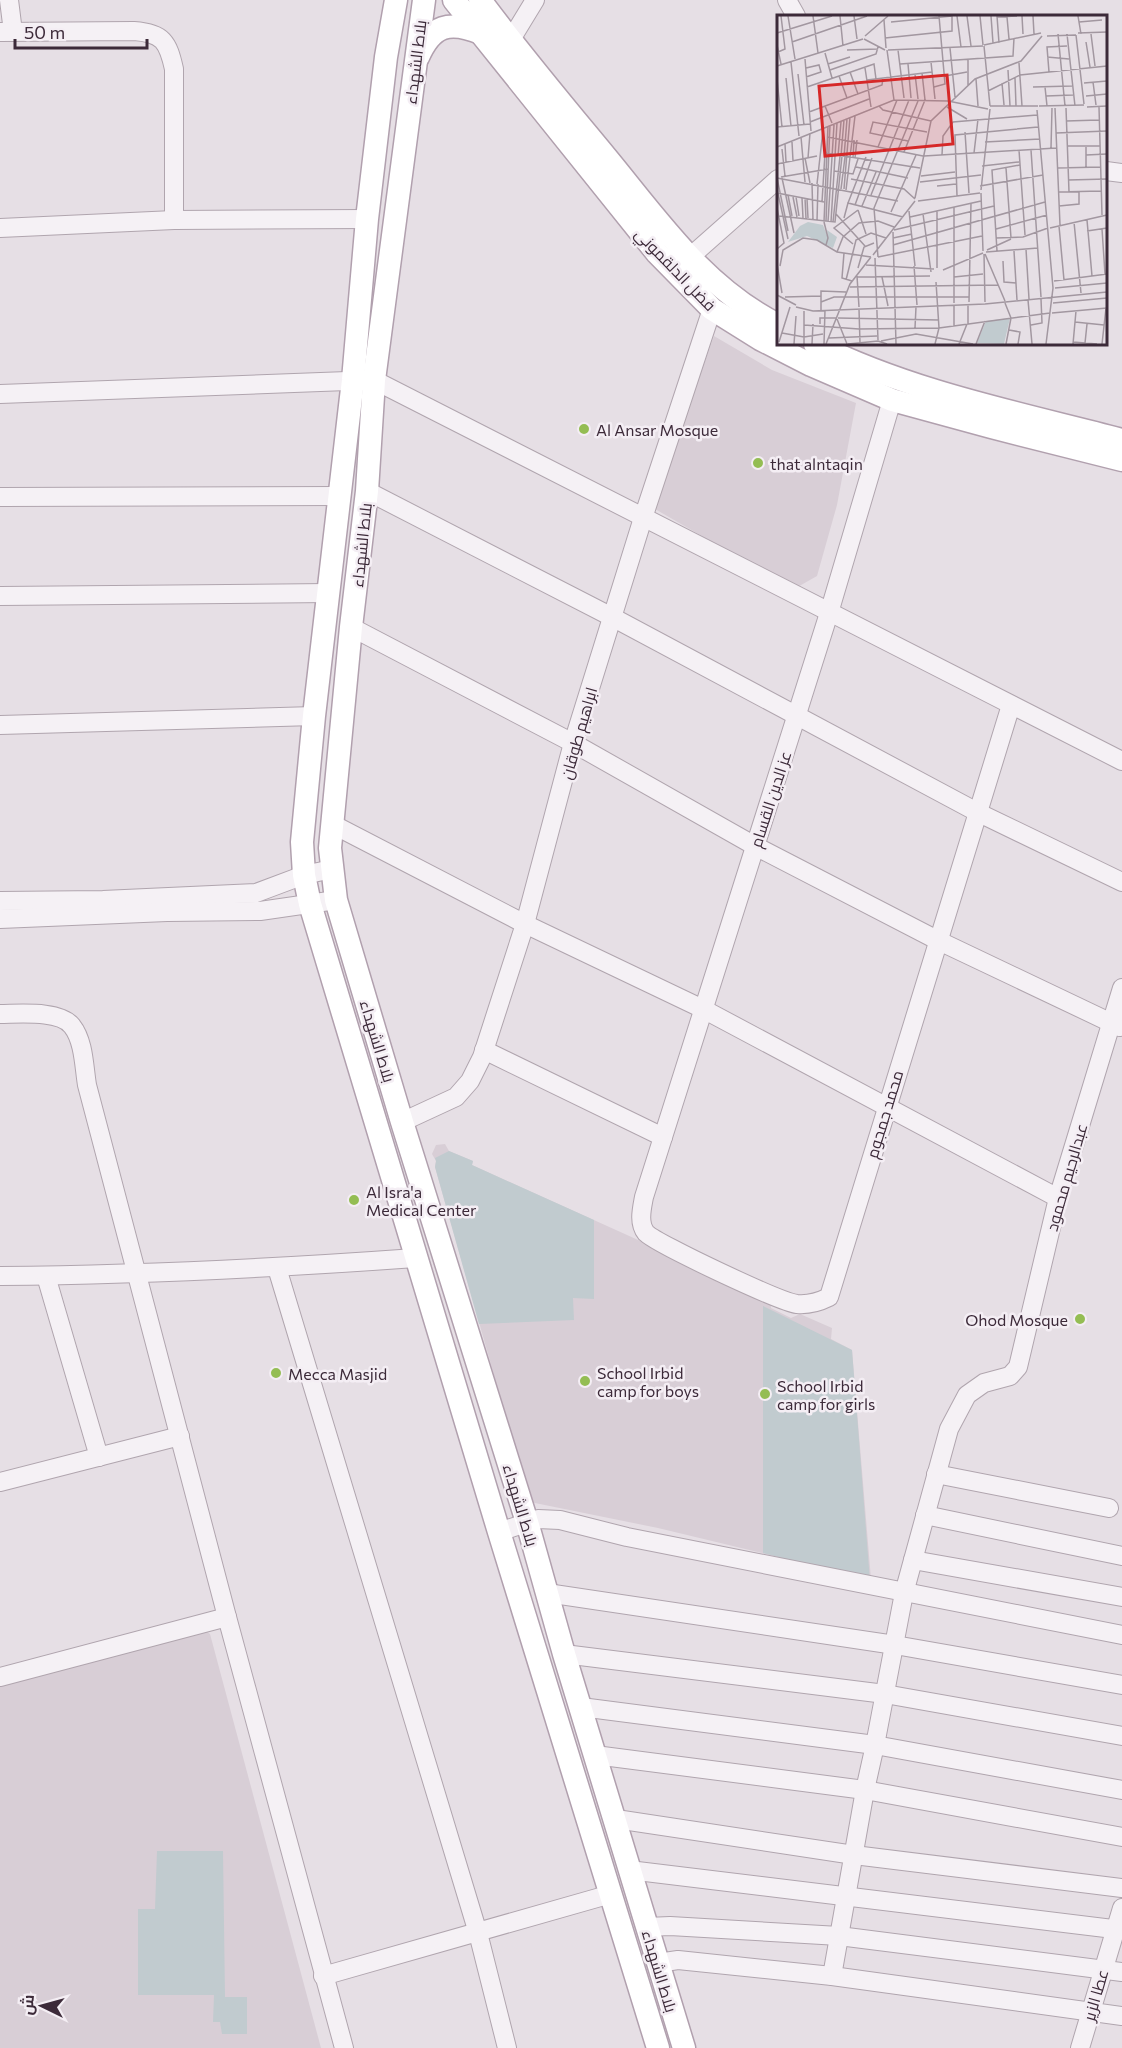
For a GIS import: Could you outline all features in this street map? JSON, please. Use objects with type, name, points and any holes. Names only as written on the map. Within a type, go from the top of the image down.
[{"type":"main road","points":[[386,0],[386,57]]},
{"type":"main road","points":[[396,0],[386,57],[367,219],[363,380],[340,496],[314,716],[302,842],[304,875],[310,904],[415,1258],[658,2048]]},
{"type":"main road","name":"بلاط الشهداء","points":[[424,0],[363,380],[367,491],[351,627],[330,848],[336,900],[402,1122],[527,1522],[564,1654],[684,2048]]},
{"type":"main road","name":"فضل الدلقموني","points":[[454,0],[657,253],[712,309],[760,339],[811,365],[892,400],[1122,460]]},
{"type":"main road","name":"فضل الدلقموني","points":[[480,0],[510,41],[660,224],[690,257],[713,282],[738,301],[777,324]]},
{"type":"main road","points":[[414,67],[425,41],[437,30],[450,26],[464,26],[481,33]]},
{"type":"main road","points":[[817,345],[893,377],[962,398],[1122,440]]},
{"type":"street","points":[[9,0],[6,32],[134,31],[151,33],[170,49],[174,69],[174,220]]},
{"type":"street","points":[[510,41],[535,0]]},
{"type":"street","points":[[787,0],[795,15]]},
{"type":"street","points":[[1107,171],[1122,173]]},
{"type":"street","points":[[690,257],[777,180]]},
{"type":"street","points":[[0,228],[174,220],[367,219]]},
{"type":"street","name":"ابراهيم طوقان","points":[[402,1122],[456,1097],[470,1081],[484,1050],[525,924],[573,743],[643,518],[712,309]]},
{"type":"street","points":[[0,394],[363,380],[643,518],[1122,761]]},
{"type":"street","name":"عز الدين القسام","points":[[644,1197],[829,613],[892,400]]},
{"type":"street","points":[[367,491],[612,617],[978,812],[1122,882]]},
{"type":"street","points":[[0,496],[340,496]]},
{"type":"street","points":[[0,596],[329,592]]},
{"type":"street","points":[[351,627],[573,743],[755,846],[938,940],[1117,1025]]},
{"type":"street","name":"محمد جمجوم","points":[[644,1197],[641,1218],[645,1231],[656,1241],[796,1304],[820,1302],[829,1297],[1011,705]]},
{"type":"street","points":[[0,726],[314,716]]},
{"type":"street","points":[[332,824],[525,924],[703,1009],[1058,1198]]},
{"type":"street","points":[[0,901],[238,895],[256,893],[304,875],[332,868]]},
{"type":"street","points":[[0,919],[260,910],[336,900]]},
{"type":"street","name":"عبدالرحيم محمود","points":[[936,1474],[949,1429],[967,1395],[984,1383],[1010,1376],[1018,1367],[1058,1198],[1117,1025],[1122,988]]},
{"type":"street","points":[[0,1014],[41,1014],[59,1017],[72,1024],[79,1040],[87,1085],[226,1617],[344,2048]]},
{"type":"street","points":[[484,1050],[663,1137]]},
{"type":"street","points":[[0,1276],[137,1274],[278,1268],[415,1258]]},
{"type":"street","points":[[278,1268],[478,1933],[507,2048]]},
{"type":"street","points":[[46,1276],[99,1457]]},
{"type":"street","points":[[0,1482],[180,1436]]},
{"type":"street","points":[[832,1976],[845,1895],[904,1593],[936,1474],[1108,1508]]},
{"type":"street","points":[[925,1515],[1122,1556]]},
{"type":"street","points":[[499,1532],[538,1519],[560,1520],[627,1537],[1122,1635]]},
{"type":"street","points":[[913,1560],[1122,1597]]},
{"type":"street","points":[[547,1593],[895,1645],[1122,1685]]},
{"type":"street","points":[[0,1677],[226,1617]]},
{"type":"street","points":[[564,1654],[885,1694],[1122,1736]]},
{"type":"street","points":[[581,1707],[875,1745],[1122,1790]]},
{"type":"street","points":[[595,1755],[865,1790],[1122,1837]]},
{"type":"street","points":[[616,1819],[854,1855],[1122,1888]]},
{"type":"street","points":[[629,1870],[1118,1930]]},
{"type":"street","points":[[323,1976],[611,1894]]},
{"type":"street","name":"عطا الزير","points":[[1080,2048],[1103,1969],[1118,1930],[1122,1908]]},
{"type":"street","points":[[647,1928],[670,1926],[838,1936],[1122,1972]]},
{"type":"street","points":[[658,1963],[678,1960],[832,1976],[1122,2016]]},
{"type":"shaded area","name":"that alntaqin","points":[[714,336],[772,370],[856,403],[837,505],[817,576],[794,589],[655,509]]},
{"type":"shaded area","points":[[445,1144],[449,1151],[473,1161],[472,1165],[771,1300],[771,1308],[791,1318],[800,1314],[832,1328],[831,1339],[852,1350],[871,1579],[658,1528],[530,1502],[435,1167],[436,1161],[432,1154],[436,1145]]},
{"type":"shaded area","points":[[449,1151],[473,1161],[472,1165],[594,1220],[594,1299],[573,1298],[574,1320],[479,1324],[435,1167],[435,1158]]},
{"type":"shaded area","points":[[763,1306],[852,1350],[870,1581],[763,1553]]},
{"type":"shaded area","points":[[206,1631],[210,1634],[321,2048],[0,2048],[0,1681]]},
{"type":"shaded area","points":[[157,1851],[223,1851],[225,1997],[247,1997],[247,2034],[222,2034],[220,2022],[213,2022],[214,1995],[138,1995],[138,1909],[155,1909]]},
{"type":"place","name":"Al Ansar Mosque","points":[[584,429]]},
{"type":"place","name":"that alntaqin","points":[[758,463]]},
{"type":"place","name":"Al Isra'a Medical Center","points":[[354,1200]]},
{"type":"place","name":"Ohod Mosque","points":[[1080,1319]]},
{"type":"place","name":"Mecca Masjid","points":[[276,1373]]},
{"type":"place","name":"School Irbid camp for boys","points":[[585,1381]]},
{"type":"place","name":"School Irbid camp for girls","points":[[765,1394]]}]
